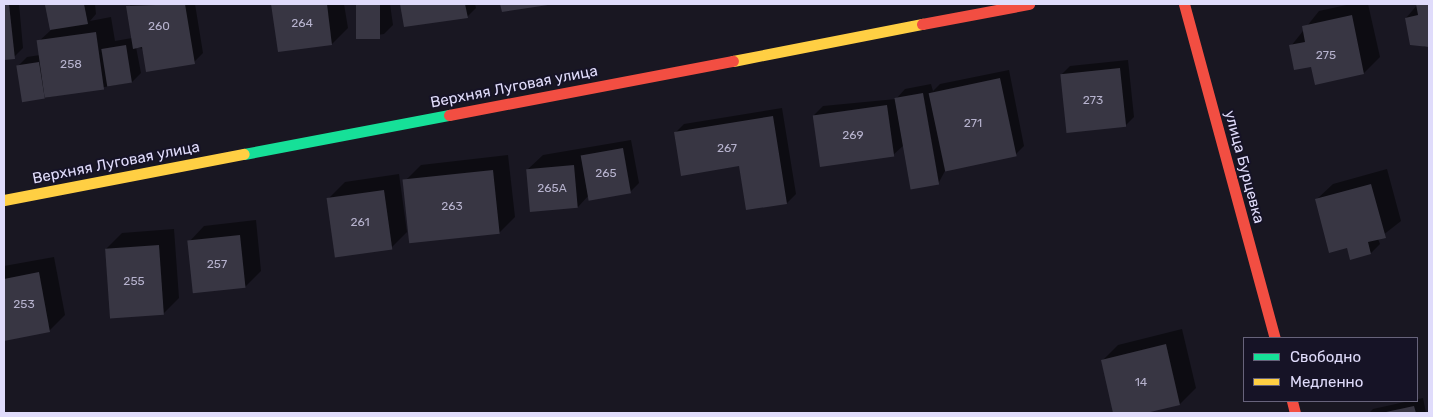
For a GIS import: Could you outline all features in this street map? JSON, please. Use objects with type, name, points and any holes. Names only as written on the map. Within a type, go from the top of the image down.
[{"type":"street","name":"Верхняя Луговая улица","points":[[4,200],[1030,4]]},
{"type":"street","name":"улица Бурцевка","points":[[1184,4],[1275,337]]},
{"type":"building","points":[[4,4],[9,4],[15,59],[4,60]]},
{"type":"building","points":[[84,4],[88,24],[50,30],[45,5]]},
{"type":"building","points":[[185,4],[195,64],[146,72],[142,47],[133,49],[126,6]]},
{"type":"building","points":[[271,4],[327,4],[332,45],[278,52]]},
{"type":"building","points":[[356,4],[380,4],[380,39],[356,39]]},
{"type":"building","points":[[400,4],[465,4],[468,18],[404,27]]},
{"type":"building","points":[[500,4],[548,4],[548,5],[502,12]]},
{"type":"building","points":[[1416,4],[1429,4],[1429,47],[1410,45],[1405,18],[1418,15]]},
{"type":"building","points":[[1352,15],[1364,74],[1315,85],[1311,67],[1294,70],[1289,45],[1305,42],[1302,26]]},
{"type":"building","points":[[96,32],[104,89],[45,98],[37,40]]},
{"type":"building","points":[[126,45],[132,83],[107,86],[101,49]]},
{"type":"building","points":[[39,62],[45,99],[22,102],[16,66]]},
{"type":"building","points":[[1120,68],[1126,127],[1066,133],[1060,74]]},
{"type":"building","points":[[1000,78],[1017,156],[945,171],[929,93]]},
{"type":"building","points":[[923,93],[939,185],[911,190],[894,98]]},
{"type":"building","points":[[887,105],[894,156],[820,167],[813,115]]},
{"type":"building","points":[[773,116],[787,204],[746,210],[739,166],[681,176],[674,132]]},
{"type":"building","points":[[623,148],[631,193],[589,201],[581,155]]},
{"type":"building","points":[[574,165],[578,208],[530,212],[526,169]]},
{"type":"building","points":[[493,170],[500,234],[409,243],[402,180]]},
{"type":"building","points":[[1371,184],[1386,238],[1368,242],[1371,254],[1350,260],[1347,248],[1329,253],[1315,199]]},
{"type":"building","points":[[384,190],[392,249],[335,257],[327,198]]},
{"type":"building","points":[[240,235],[246,288],[193,293],[187,241]]},
{"type":"building","points":[[159,245],[164,315],[110,319],[105,249]]},
{"type":"building","points":[[39,272],[50,332],[4,341],[4,279]]},
{"type":"building","points":[[1166,344],[1180,405],[1146,413],[1113,413],[1101,360]]},
{"type":"building","points":[[1414,406],[1416,413],[1386,413],[1386,412]]},
{"type":"traffic: fast","points":[[244,154],[449,115]]},
{"type":"traffic: slow","points":[[733,61],[922,24]]},
{"type":"traffic: slow","points":[[4,200],[244,154]]},
{"type":"traffic: jam","points":[[922,24],[1029,4]]},
{"type":"traffic: jam","points":[[1184,4],[1275,337]]},
{"type":"traffic: jam","points":[[449,115],[733,61]]},
{"type":"traffic: jam","points":[[1292,402],[1295,413]]}]
